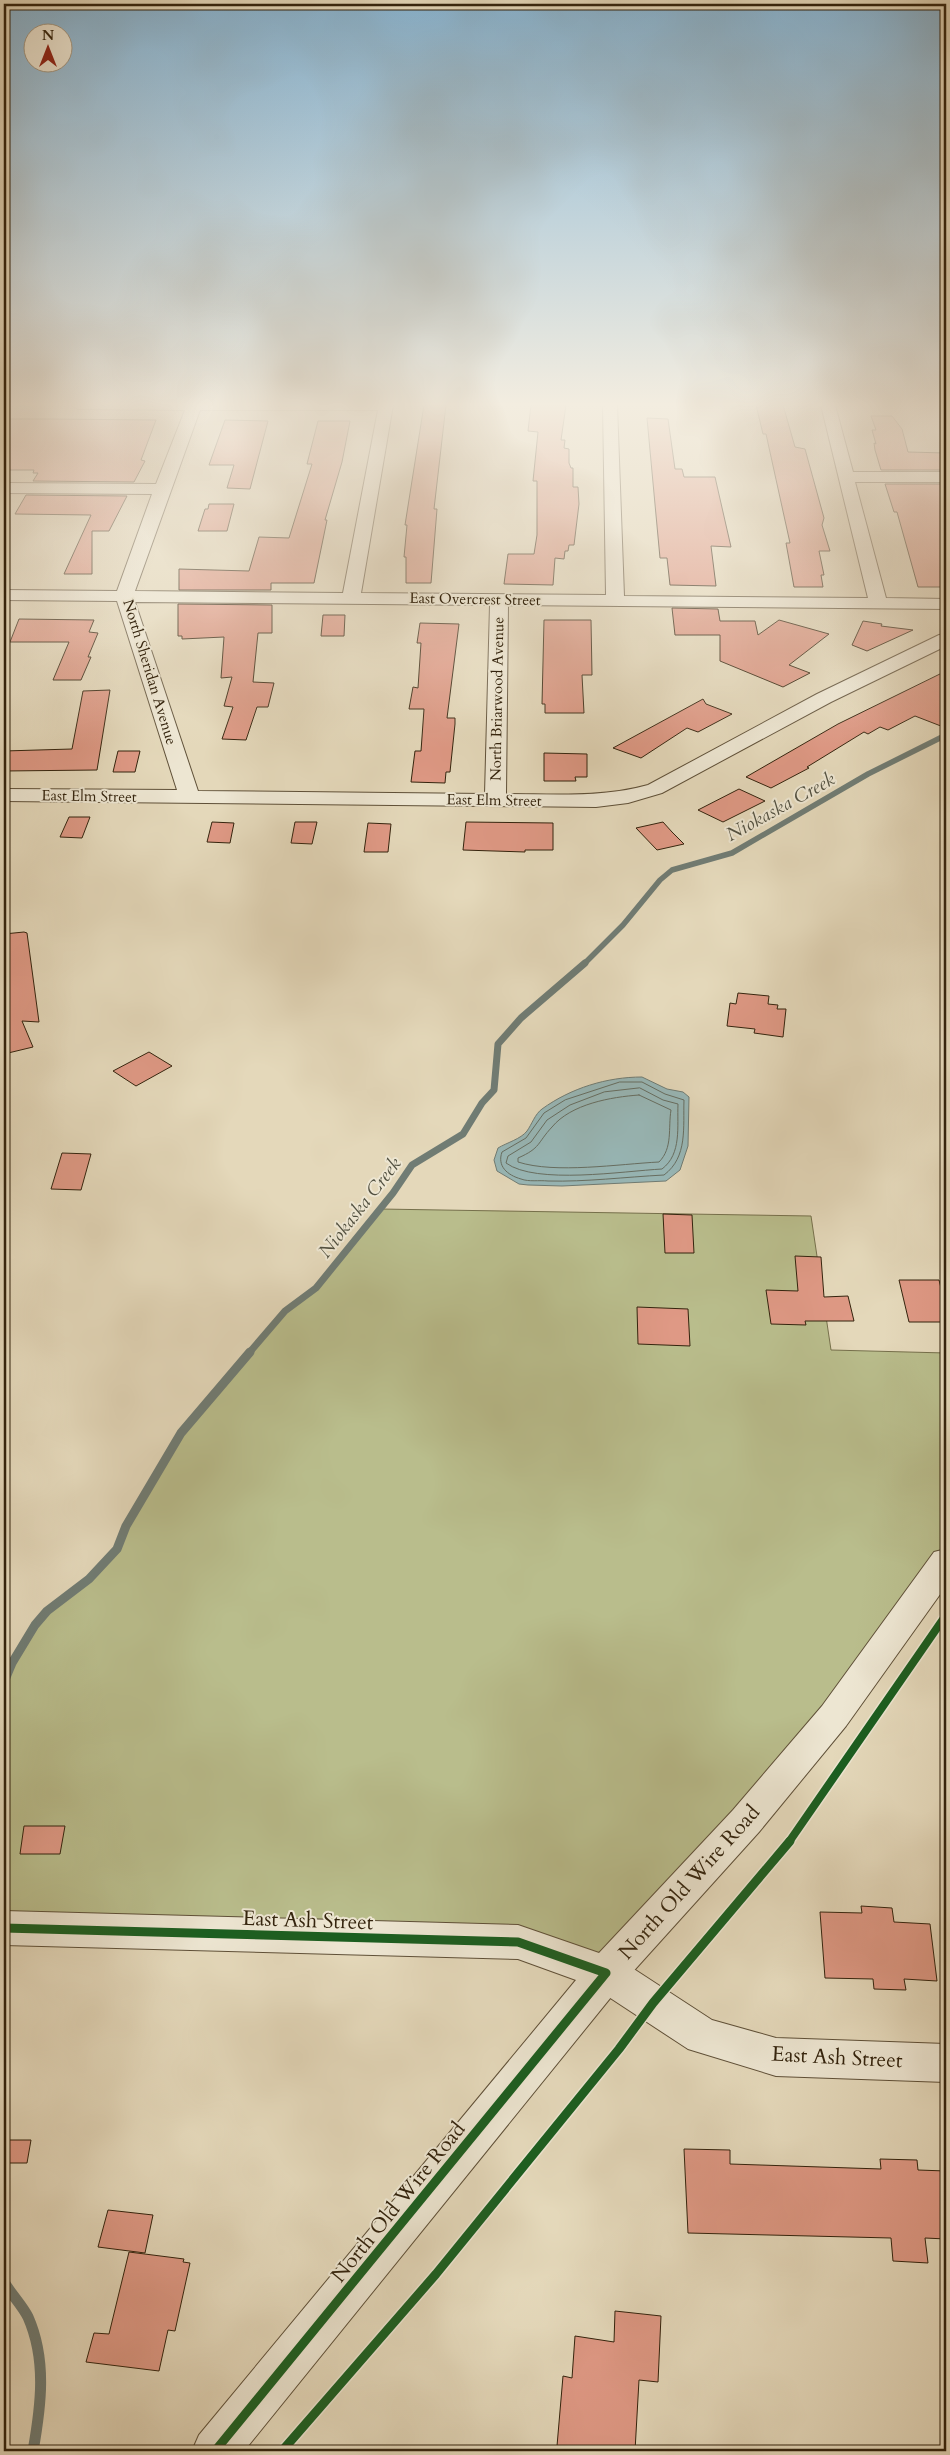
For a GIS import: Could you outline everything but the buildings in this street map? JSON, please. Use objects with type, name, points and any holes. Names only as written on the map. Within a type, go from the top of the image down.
[{"type":"street","name":"North Sheridan Avenue","points":[[151,520],[124,596],[190,797]]},
{"type":"street","points":[[351,597],[365,520]]},
{"type":"street","points":[[613,520],[615,601]]},
{"type":"street","points":[[857,520],[878,603]]},
{"type":"street","name":"East Overcrest Street","points":[[4,595],[946,604]]},
{"type":"street","name":"North Briarwood Avenue","points":[[495,799],[499,599]]},
{"type":"street","name":"East Elm Street","points":[[4,795],[596,801],[628,797],[655,789],[824,698],[946,639]]},
{"type":"street","name":"North Old Wire Road","points":[[215,2451],[606,1973],[746,1821],[834,1716],[946,1561]]},
{"type":"street","name":"East Ash Street","points":[[4,1928],[518,1942],[606,1973],[702,2036],[776,2057],[946,2063]]},
{"type":"green space","points":[[380,1209],[811,1216],[831,1350],[946,1353],[946,1561],[937,1576],[606,1973],[518,1942],[4,1928],[4,1698],[12,1663],[35,1625],[63,1597],[89,1579],[117,1549],[126,1526],[181,1433],[285,1311],[316,1288]]},
{"type":"water","points":[[642,1077],[667,1089],[683,1092],[689,1097],[688,1146],[680,1170],[666,1181],[562,1186],[528,1185],[519,1184],[497,1171],[494,1160],[498,1148],[524,1134],[535,1116],[553,1102],[590,1085],[616,1079]]},
{"type":"waterway","name":"Niokaska Creek","points":[[585,963],[623,925],[660,880],[672,870],[732,853],[868,774],[946,735]]},
{"type":"waterway","name":"Niokaska Creek","points":[[249,1353],[285,1311],[316,1288],[393,1193],[412,1165],[463,1134],[482,1103],[494,1090],[498,1044],[521,1018],[585,963]]},
{"type":"waterway","name":"Niokaska Creek","points":[[4,1682],[12,1663],[35,1625],[47,1611],[89,1579],[117,1549],[126,1526],[181,1433],[250,1352]]},
{"type":"waterway","name":"Niokaska Creek","points":[[4,2282],[28,2317],[38,2350],[41,2383],[33,2451]]},
{"type":"cycle path","points":[[282,2451],[436,2274],[619,2049],[653,2003],[785,1848],[946,1615]]},
{"type":"cycle path","points":[[4,1928],[518,1942],[606,1973],[215,2451]]}]
